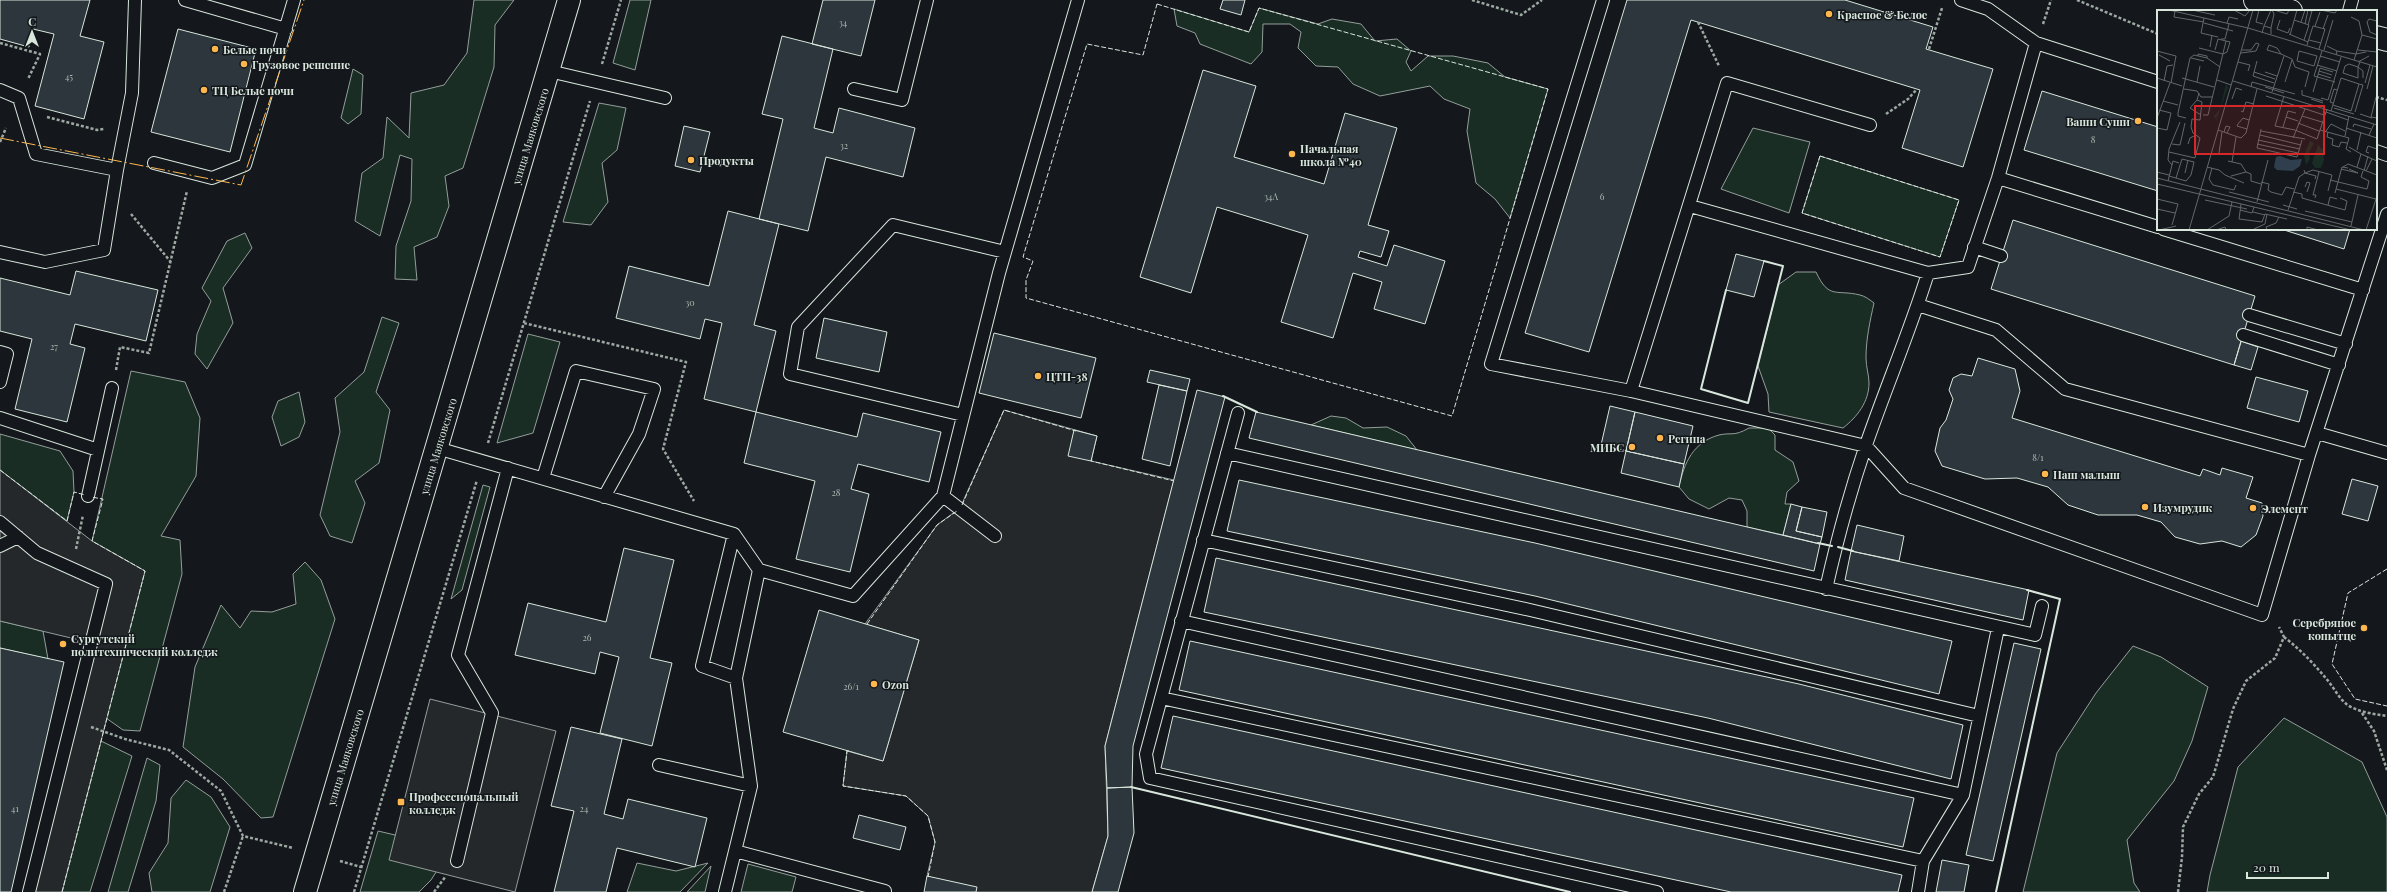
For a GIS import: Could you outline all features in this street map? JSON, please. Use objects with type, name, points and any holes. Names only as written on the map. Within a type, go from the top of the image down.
[{"type":"main road","name":"улица Маяковского","points":[[305,892],[569,0]]},
{"type":"main road","points":[[2255,0],[2289,10]]},
{"type":"main road","points":[[2377,37],[2387,40]]},
{"type":"lane","points":[[0,252],[46,262],[104,250],[117,170],[132,93],[135,0]]},
{"type":"lane","points":[[185,0],[286,29]]},
{"type":"lane","points":[[154,163],[212,178],[246,165],[294,0]]},
{"type":"lane","points":[[854,89],[902,100],[927,0]]},
{"type":"lane","points":[[437,448],[734,534],[759,570],[853,596],[943,496],[1005,252],[1078,0]]},
{"type":"lane","points":[[1603,0],[1491,364],[1631,391],[1866,446],[1904,488],[2262,614],[2308,455],[2317,433],[2387,214]]},
{"type":"lane","points":[[1960,0],[1988,9],[2036,43],[2157,82]]},
{"type":"lane","points":[[2349,10],[2352,0]]},
{"type":"lane","points":[[1690,206],[1928,273],[1968,267],[1998,178],[2036,43]]},
{"type":"lane","points":[[549,71],[665,98]]},
{"type":"lane","points":[[1631,391],[1690,206],[1727,83],[1870,125]]},
{"type":"lane","points":[[0,90],[19,98],[36,154],[117,170]]},
{"type":"lane","points":[[2377,151],[2387,155]]},
{"type":"lane","points":[[1998,178],[2157,227]]},
{"type":"lane","points":[[963,415],[790,374],[798,327],[893,225],[1005,252]]},
{"type":"lane","points":[[2166,230],[2363,290]]},
{"type":"lane","points":[[1974,247],[2001,256]]},
{"type":"lane","points":[[1826,589],[1836,546],[1866,446],[1918,305],[1928,273]]},
{"type":"lane","points":[[1918,305],[1996,330],[2065,389],[2308,455]]},
{"type":"lane","points":[[2249,314],[2346,344]]},
{"type":"lane","points":[[2243,335],[2339,365]]},
{"type":"lane","points":[[0,352],[7,354],[0,382]]},
{"type":"lane","points":[[543,478],[576,371],[654,389],[639,434],[604,496]]},
{"type":"lane","points":[[88,496],[112,388]]},
{"type":"lane","points":[[1238,413],[1146,754],[1150,778],[1657,892]]},
{"type":"lane","points":[[0,418],[98,450]]},
{"type":"lane","points":[[2317,433],[2387,454]]},
{"type":"lane","points":[[1227,453],[1998,628],[2035,635],[2042,606]]},
{"type":"lane","points":[[457,861],[492,714],[458,655],[508,468]]},
{"type":"lane","points":[[943,496],[996,536]]},
{"type":"lane","points":[[0,522],[36,553],[72,567],[106,584],[29,892]]},
{"type":"lane","points":[[734,534],[702,666],[736,678]]},
{"type":"lane","points":[[0,546],[18,537]]},
{"type":"lane","points":[[1203,540],[1530,610],[1979,716]]},
{"type":"lane","points":[[725,892],[751,786],[736,678],[759,570]]},
{"type":"lane","points":[[1182,621],[1963,795]]},
{"type":"lane","points":[[1918,892],[1923,862],[1963,795],[1998,628]]},
{"type":"lane","points":[[1161,698],[1923,862]]},
{"type":"lane","points":[[660,765],[751,786]]},
{"type":"lane","points":[[735,852],[885,891]]},
{"type":"path","points":[[1472,0],[1520,15],[1542,0]]},
{"type":"path","points":[[1929,49],[1944,0]]},
{"type":"path","points":[[2077,0],[2157,34]]},
{"type":"path","points":[[1698,22],[1727,83]]},
{"type":"path","points":[[0,43],[40,54]]},
{"type":"path","points":[[1870,125],[1908,99],[1917,89]]},
{"type":"path","points":[[2377,97],[2387,100]]},
{"type":"path","points":[[23,110],[97,130],[126,126]]},
{"type":"path","points":[[112,388],[120,347],[149,353],[192,173]]},
{"type":"path","points":[[113,193],[170,261]]},
{"type":"path","points":[[72,567],[88,496]]},
{"type":"path","points":[[2262,614],[2279,627],[2284,637],[2297,647],[2330,683],[2341,699],[2362,712],[2387,716]]},
{"type":"path","points":[[2178,892],[2182,857],[2183,826],[2199,794],[2213,777],[2233,709],[2246,681],[2275,658],[2284,637]]},
{"type":"path","points":[[2362,712],[2374,731],[2387,770]]},
{"type":"path","points":[[72,720],[126,739],[169,750],[221,791],[243,836],[224,892]]},
{"type":"path","points":[[243,836],[361,867]]},
{"type":"green space","points":[[474,0],[514,0],[495,25],[494,67],[463,168],[445,176],[449,206],[437,237],[414,247],[417,280],[395,279],[396,246],[411,201],[412,159],[400,155],[380,236],[355,221],[362,173],[383,158],[387,117],[409,138],[411,93],[444,85],[467,53]]},
{"type":"green space","points":[[630,0],[651,0],[635,70],[613,63]]},
{"type":"green space","points":[[1259,8],[1318,24],[1332,19],[1361,24],[1375,41],[1397,39],[1411,51],[1406,62],[1411,71],[1428,56],[1453,56],[1488,63],[1505,77],[1548,89],[1510,218],[1495,199],[1476,183],[1467,131],[1470,109],[1444,99],[1430,86],[1380,96],[1353,84],[1338,67],[1316,66],[1298,48],[1301,32],[1290,24],[1263,24],[1262,52],[1251,64],[1200,44],[1195,33],[1177,26],[1174,9],[1249,32]]},
{"type":"green space","points":[[353,69],[363,75],[361,114],[348,124],[341,118]]},
{"type":"green space","points":[[599,103],[626,108],[617,150],[602,163],[608,202],[591,225],[563,222]]},
{"type":"green space","points":[[1753,128],[1810,142],[1789,213],[1721,189]]},
{"type":"green space","points":[[1820,156],[1959,200],[1940,257],[1802,213]]},
{"type":"green space","points":[[245,233],[252,248],[223,288],[233,323],[207,369],[195,354],[197,334],[211,301],[202,288],[227,241]]},
{"type":"green space","points":[[1796,272],[1816,272],[1825,287],[1829,290],[1834,292],[1852,293],[1867,298],[1874,303],[1867,344],[1866,361],[1869,383],[1867,396],[1857,414],[1843,428],[1769,412],[1768,394],[1758,366],[1778,285]]},
{"type":"green space","points":[[382,317],[399,323],[376,392],[390,410],[379,463],[355,481],[365,503],[352,543],[330,536],[320,515],[340,432],[335,398],[364,372]]},
{"type":"green space","points":[[528,334],[560,342],[533,433],[497,443]]},
{"type":"green space","points":[[131,371],[185,382],[200,418],[196,476],[161,536],[180,540],[182,574],[140,731],[123,730],[106,718],[145,571],[92,541]]},
{"type":"green space","points":[[299,392],[305,422],[299,437],[281,446],[272,417],[278,401]]},
{"type":"green space","points":[[1331,416],[1346,418],[1363,428],[1387,427],[1406,436],[1417,450],[1311,425]]},
{"type":"green space","points":[[1749,428],[1768,428],[1775,435],[1775,450],[1793,462],[1799,481],[1787,492],[1785,504],[1791,504],[1783,535],[1747,527],[1747,511],[1742,500],[1729,498],[1709,509],[1689,499],[1679,487],[1687,462],[1696,448],[1710,438],[1723,434],[1744,431]]},
{"type":"green space","points":[[0,434],[60,451],[73,471],[74,492],[67,521],[0,470]]},
{"type":"green space","points":[[483,485],[490,487],[462,590],[451,599]]},
{"type":"green space","points":[[305,562],[321,580],[335,619],[273,817],[261,818],[223,779],[183,747],[195,667],[221,605],[240,628],[251,611],[272,612],[296,604],[293,574]]},
{"type":"green space","points":[[0,621],[43,631],[48,659],[0,648]]},
{"type":"green space","points":[[2133,646],[2161,657],[2208,687],[2192,741],[2174,781],[2127,840],[2134,883],[2140,892],[2023,892],[2057,753],[2096,693]]},
{"type":"green space","points":[[2284,718],[2362,762],[2387,817],[2387,892],[2207,892],[2238,767]]},
{"type":"green space","points":[[101,741],[132,756],[90,892],[62,892]]},
{"type":"green space","points":[[147,758],[160,765],[156,801],[128,892],[108,892]]},
{"type":"green space","points":[[186,780],[211,797],[230,827],[210,892],[152,892],[149,873],[168,843],[171,798]]},
{"type":"green space","points":[[378,831],[429,843],[447,855],[431,880],[419,892],[360,892]]},
{"type":"green space","points":[[637,863],[676,871],[708,863],[680,892],[627,892]]},
{"type":"green space","points":[[748,864],[796,877],[792,892],[741,892]]},
{"type":"green space","points":[[711,866],[705,892],[687,892]]},
{"type":"shaded area","points":[[1004,410],[1097,436],[1091,461],[1174,480],[1105,746],[1108,836],[1092,892],[976,892],[927,876],[935,842],[928,816],[906,796],[843,786],[847,751],[883,761],[919,640],[865,624],[937,525],[960,508]]},
{"type":"shaded area","points":[[0,470],[92,541],[145,571],[62,892],[29,892],[92,643],[0,621]]},
{"type":"shaded area","points":[[430,699],[556,731],[515,892],[389,860]]},
{"type":"building","points":[[0,0],[90,0],[80,36],[104,42],[84,119],[35,106],[54,34],[33,29],[29,47],[0,39]]},
{"type":"building","points":[[823,0],[875,0],[861,56],[812,44]]},
{"type":"building","points":[[1223,0],[1245,0],[1241,15],[1220,9]]},
{"type":"building","points":[[1627,0],[1845,0],[1933,27],[1926,49],[1993,69],[1963,167],[1902,148],[1920,90],[1691,20],[1589,352],[1525,333]]},
{"type":"building","name":"ТЦ Белые ночи","points":[[178,29],[256,49],[230,152],[151,132]]},
{"type":"building","points":[[782,36],[833,49],[814,128],[833,133],[839,108],[915,128],[903,177],[826,157],[808,231],[759,219],[783,119],[762,114]]},
{"type":"building","points":[[1203,70],[1256,86],[1234,157],[1324,184],[1345,113],[1397,128],[1368,225],[1389,231],[1381,257],[1360,251],[1358,257],[1387,266],[1394,245],[1445,261],[1425,324],[1374,309],[1382,282],[1353,273],[1333,338],[1281,322],[1308,235],[1217,207],[1191,293],[1140,277]]},
{"type":"building","points":[[2042,91],[2157,127],[2157,191],[2024,150]]},
{"type":"building","points":[[684,126],[710,132],[700,172],[675,166]]},
{"type":"building","points":[[728,211],[779,224],[754,325],[776,331],[756,412],[704,399],[722,323],[705,319],[700,339],[616,318],[629,266],[709,286]]},
{"type":"building","points":[[2013,220],[2255,296],[2234,365],[1991,289]]},
{"type":"building","points":[[2284,230],[2350,230],[2344,249]]},
{"type":"building","points":[[1736,254],[1764,261],[1754,297],[1726,290]]},
{"type":"building","points":[[76,271],[158,290],[146,341],[75,324],[70,344],[85,348],[67,422],[15,409],[32,339],[0,331],[0,278],[70,295]]},
{"type":"building","points":[[824,318],[887,332],[879,372],[816,358]]},
{"type":"building","name":"ЦТП-38","points":[[994,333],[1096,358],[1081,418],[979,393]]},
{"type":"building","points":[[2241,341],[2258,347],[2251,370],[2234,365]]},
{"type":"building","points":[[1978,358],[2015,369],[2020,391],[2012,418],[2200,476],[2203,469],[2220,475],[2222,468],[2253,477],[2246,498],[2262,503],[2263,516],[2256,535],[2241,547],[2222,541],[2200,544],[2175,537],[2161,522],[2137,515],[2098,515],[2068,505],[2048,487],[2017,478],[1985,479],[1942,466],[1935,451],[1940,428],[1946,420],[1953,399],[1949,390],[1953,378],[1961,374],[1972,376]]},
{"type":"building","points":[[1150,370],[1190,379],[1187,391],[1147,382]]},
{"type":"building","points":[[2256,377],[2308,391],[2299,422],[2247,408]]},
{"type":"building","points":[[1159,385],[1187,391],[1170,466],[1142,459]]},
{"type":"building","points":[[1197,390],[1225,397],[1133,746],[1132,787],[1107,788],[1105,746]]},
{"type":"building","points":[[1610,406],[1635,412],[1626,451],[1601,445]]},
{"type":"building","points":[[756,412],[857,437],[863,413],[941,432],[929,482],[858,464],[851,489],[869,494],[850,572],[796,559],[815,481],[744,463]]},
{"type":"building","points":[[1256,412],[1820,544],[1814,571],[1249,438]]},
{"type":"building","name":"Регина","points":[[1635,412],[1693,426],[1684,464],[1626,451]]},
{"type":"building","points":[[1074,430],[1097,436],[1091,461],[1068,456]]},
{"type":"building","points":[[1626,451],[1684,464],[1679,487],[1621,473]]},
{"type":"building","points":[[2352,479],[2378,486],[2368,521],[2342,514]]},
{"type":"building","points":[[1239,480],[1535,543],[1952,641],[1939,694],[1535,596],[1227,531]]},
{"type":"building","points":[[1791,504],[1802,507],[1796,531],[1822,537],[1820,544],[1783,535]]},
{"type":"building","points":[[1802,507],[1827,512],[1822,537],[1796,531]]},
{"type":"building","points":[[1857,525],[1904,536],[1899,561],[1851,551]]},
{"type":"building","points":[[624,548],[674,560],[650,658],[672,663],[652,746],[600,733],[619,657],[600,652],[595,674],[515,655],[528,603],[606,622]]},
{"type":"building","points":[[1851,551],[2029,590],[2023,620],[1845,580]]},
{"type":"building","points":[[1216,558],[1799,684],[1963,725],[1951,779],[1708,718],[1204,612]]},
{"type":"building","points":[[819,610],[919,640],[883,761],[783,732]]},
{"type":"building","points":[[1190,641],[1914,798],[1903,847],[1179,690]]},
{"type":"building","points":[[2014,643],[2041,649],[1993,861],[1966,855]]},
{"type":"building","points":[[0,648],[64,662],[11,892],[0,892]]},
{"type":"building","points":[[1173,716],[1902,875],[1898,892],[1731,892],[1161,768]]},
{"type":"building","points":[[571,727],[622,739],[604,814],[623,819],[628,799],[707,818],[695,867],[617,848],[606,892],[554,892],[574,811],[551,806]]},
{"type":"building","points":[[1132,787],[1134,833],[1118,892],[1092,892],[1108,836],[1107,788]]},
{"type":"building","points":[[859,815],[906,827],[900,850],[853,838]]},
{"type":"building","points":[[1942,860],[1969,865],[1964,892],[1936,892]]},
{"type":"building","points":[[927,876],[977,887],[976,892],[924,892]]},
{"type":"fence","points":[[1157,4],[1249,32],[1259,8],[1548,89],[1452,416],[1026,298],[1026,280],[1033,261],[1023,257],[1087,44],[1143,55],[1157,4]]},
{"type":"fence","points":[[1820,156],[1959,200],[1940,257],[1802,213],[1820,156]]},
{"type":"fence","points":[[962,505],[1004,410],[1076,431]]},
{"type":"fence","points":[[1092,459],[1091,461],[1174,481]]},
{"type":"fence","points":[[0,470],[67,521],[74,492],[85,495]]},
{"type":"fence","points":[[62,892],[145,571],[92,541],[103,499],[91,497]]},
{"type":"fence","points":[[867,624],[937,525],[957,511]]},
{"type":"fence","points":[[2387,569],[2348,593],[2332,664],[2355,699],[2387,706]]},
{"type":"fence","points":[[849,751],[847,751],[843,786],[906,796],[928,816],[935,842],[928,877]]},
{"type":"wall","points":[[1726,290],[1701,389],[1748,403],[1783,266],[1764,261]]},
{"type":"wall","points":[[1223,396],[1257,412]]},
{"type":"wall","points":[[1818,543],[1832,546]]},
{"type":"wall","points":[[1838,547],[1853,551]]},
{"type":"wall","points":[[1996,892],[2060,599],[2027,590]]},
{"type":"wall","points":[[1131,787],[1570,892]]},
{"type":"power","points":[[0,138],[241,185],[304,0]]},
{"type":"place","name":"Красное & Белое","points":[[1829,14]]},
{"type":"place","name":"Белые ночи","points":[[215,49]]},
{"type":"place","name":"Грузовое решение","points":[[244,64]]},
{"type":"place","name":"ТЦ Белые ночи","points":[[204,90]]},
{"type":"place","name":"Ваши Суши","points":[[2138,121]]},
{"type":"place","name":"Начальная школа №40","points":[[1292,154]]},
{"type":"place","name":"Продукты","points":[[691,160]]},
{"type":"place","name":"ЦТП-38","points":[[1038,376]]},
{"type":"place","name":"Регина","points":[[1660,438]]},
{"type":"place","name":"МИБС","points":[[1632,447]]},
{"type":"place","name":"Наш малыш","points":[[2045,474]]},
{"type":"place","name":"Изумрудик","points":[[2145,507]]},
{"type":"place","name":"Элемент","points":[[2253,508]]},
{"type":"place","name":"Серебряное копытце","points":[[2364,628]]},
{"type":"place","name":"Сургутский политехнический колледж","points":[[63,644]]},
{"type":"place","name":"Ozon","points":[[874,684]]},
{"type":"place","name":"Профессиональный колледж","points":[[401,802]]}]
